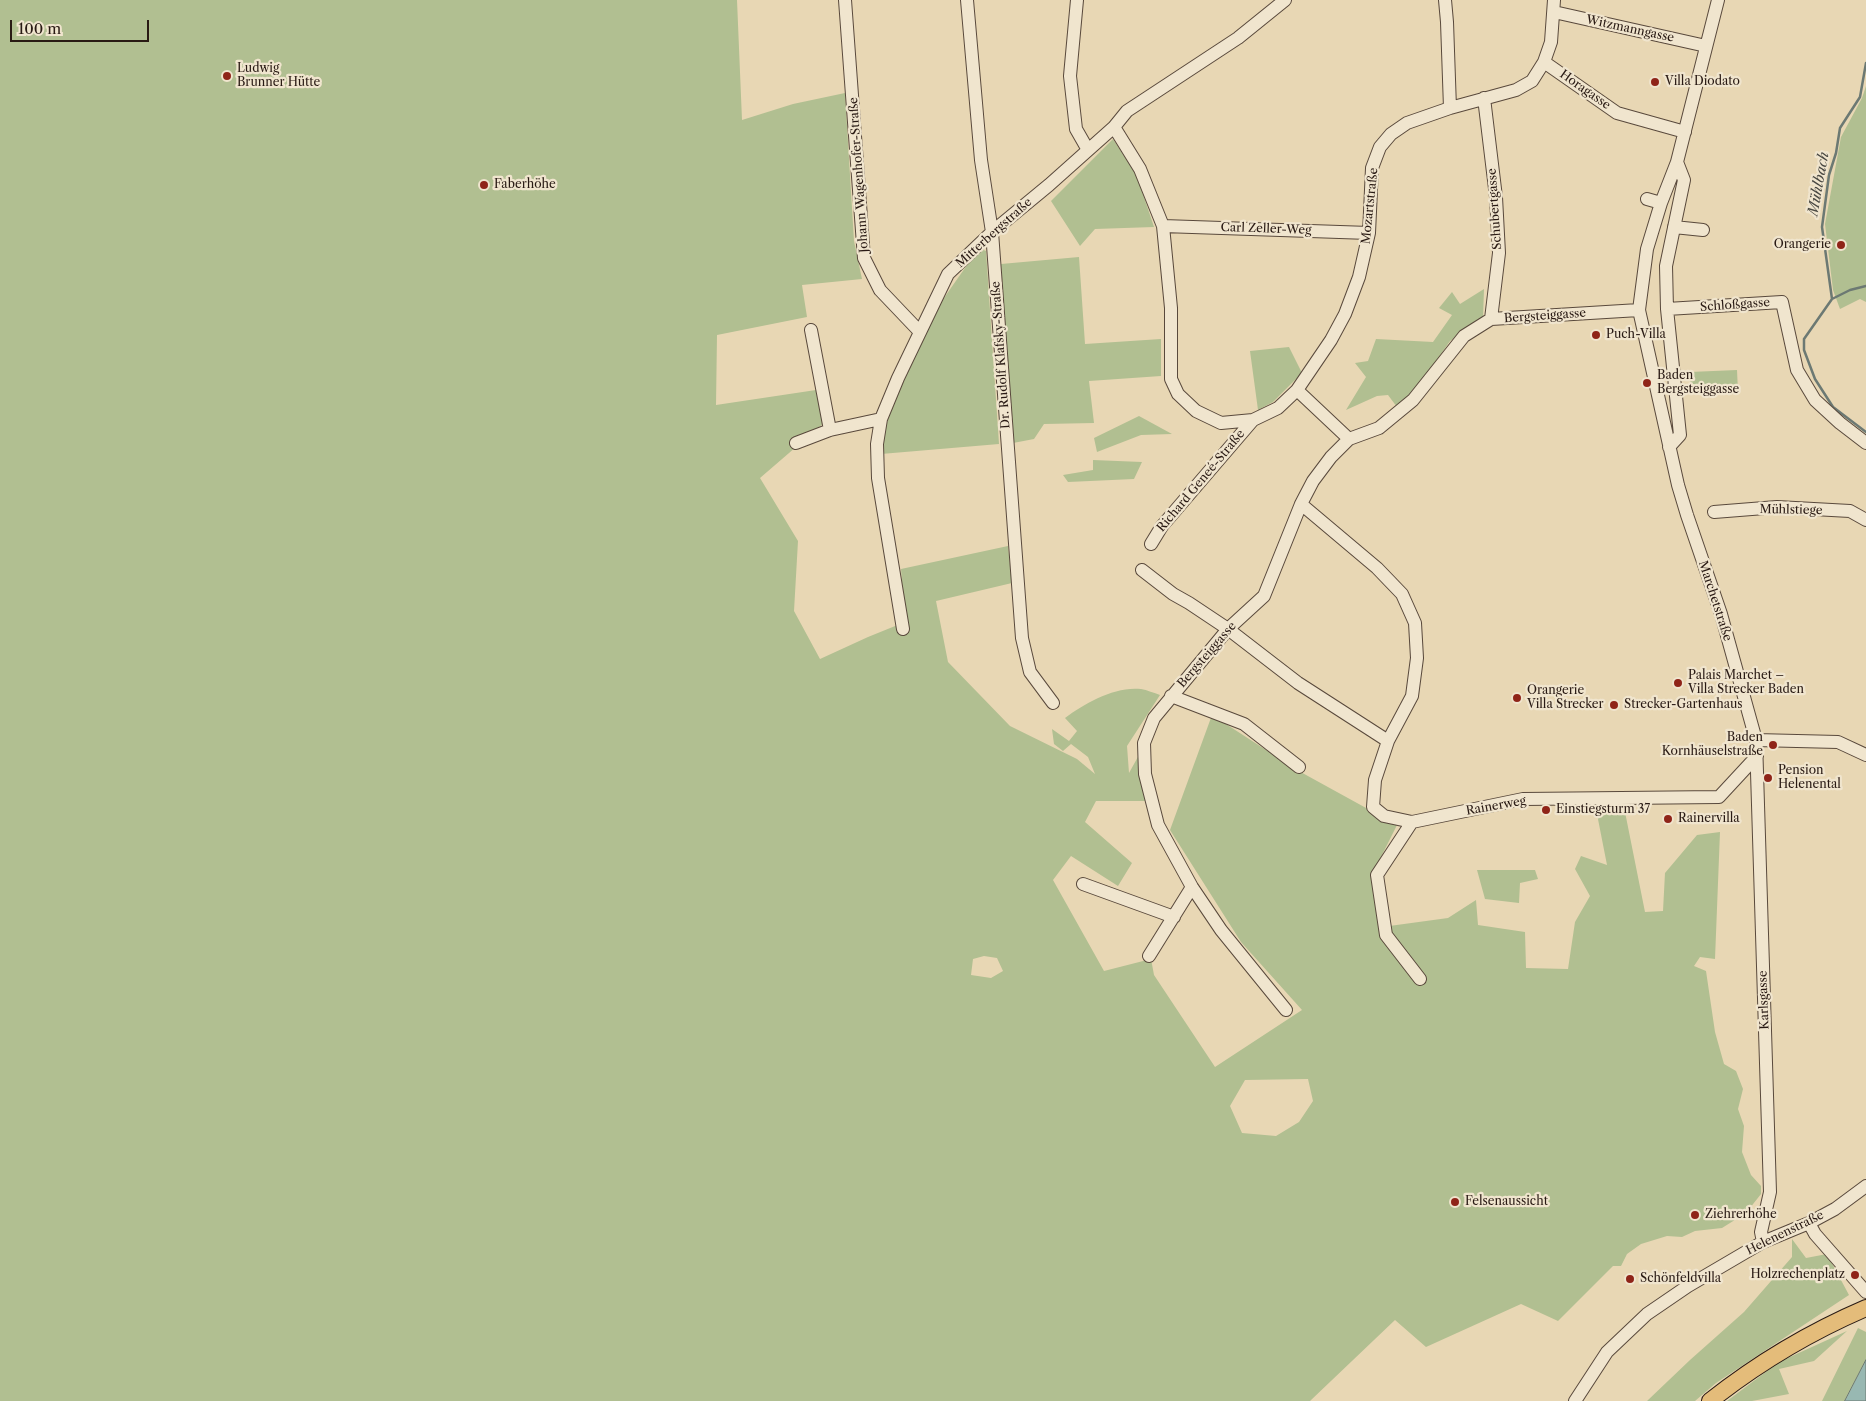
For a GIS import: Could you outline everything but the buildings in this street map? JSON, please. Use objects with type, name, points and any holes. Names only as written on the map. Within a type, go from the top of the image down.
[{"type":"main road","points":[[1710,1401],[1779,1352],[1814,1332],[1866,1308]]},
{"type":"street","name":"Johann Wagenhofer-Straße","points":[[844,0],[864,258],[880,290],[920,332]]},
{"type":"street","name":"Dr. Rudolf Klafsky-Straße","points":[[967,0],[981,160],[992,232],[1022,638],[1030,672],[1053,703]]},
{"type":"street","points":[[1077,0],[1070,76],[1076,129],[1088,150]]},
{"type":"street","name":"Mitterbergstraße","points":[[903,629],[878,478],[877,444],[881,419],[948,274],[992,232],[1088,150],[1127,111],[1238,38],[1285,0]]},
{"type":"street","points":[[1445,0],[1450,108]]},
{"type":"street","name":"Marchetstraße","points":[[1718,0],[1678,162],[1661,203],[1647,249],[1639,310],[1686,515],[1721,614],[1756,740],[1757,756]]},
{"type":"street","name":"Mozartstraße","points":[[1253,420],[1278,408],[1297,390],[1345,314],[1359,277],[1369,233],[1372,168],[1380,147],[1391,134],[1407,123],[1450,108],[1516,90],[1532,81],[1544,62],[1551,42],[1554,6]]},
{"type":"street","name":"Witzmanngasse","points":[[1554,6],[1706,46]]},
{"type":"street","name":"Horagasse","points":[[1544,62],[1618,113],[1685,132]]},
{"type":"street","name":"Schubertgasse","points":[[1484,98],[1496,198],[1499,253],[1490,319]]},
{"type":"street","points":[[1114,126],[1140,169],[1163,226],[1171,308],[1171,379],[1178,394],[1196,411],[1221,423],[1253,420]]},
{"type":"street","name":"Marchetstraße","points":[[1669,447],[1680,435],[1667,310],[1666,266],[1684,180],[1678,162]]},
{"type":"street","points":[[1647,199],[1661,203]]},
{"type":"street","name":"Carl Zeller-Weg","points":[[1163,226],[1369,233]]},
{"type":"street","points":[[1674,227],[1703,230]]},
{"type":"street","name":"Schloßgasse","points":[[1667,310],[1782,302],[1797,370],[1815,400],[1840,423],[1866,442]]},
{"type":"street","name":"Bergsteiggasse","points":[[1286,1010],[1221,930],[1192,887],[1158,825],[1145,774],[1144,743],[1154,718],[1228,629],[1264,596],[1301,504],[1313,480],[1331,456],[1348,439],[1379,428],[1413,400],[1464,336],[1490,319],[1639,310]]},
{"type":"street","points":[[810,330],[830,430]]},
{"type":"street","points":[[1297,390],[1348,439]]},
{"type":"street","points":[[796,443],[830,430],[881,419]]},
{"type":"street","name":"Richard Geneé-Straße","points":[[1151,544],[1162,526],[1253,420]]},
{"type":"street","points":[[1142,570],[1172,594],[1228,629],[1298,683],[1388,741],[1412,696],[1417,658],[1415,623],[1402,594],[1376,568],[1301,504]]},
{"type":"street","name":"Mühlstiege","points":[[1714,512],[1777,507],[1850,512],[1866,520]]},
{"type":"street","points":[[1171,696],[1244,724],[1300,767]]},
{"type":"street","points":[[1756,740],[1838,742],[1866,755]]},
{"type":"street","name":"Rainerweg","points":[[1388,741],[1374,780],[1372,807],[1384,816],[1412,822],[1523,799],[1719,797],[1757,756]]},
{"type":"street","name":"Karlsgasse","points":[[1757,756],[1770,1192],[1761,1232],[1763,1242]]},
{"type":"street","points":[[1412,822],[1376,875],[1386,935],[1420,979]]},
{"type":"street","points":[[1083,884],[1174,917]]},
{"type":"street","points":[[1149,956],[1192,887]]},
{"type":"street","name":"Helenenstraße","points":[[1574,1401],[1607,1352],[1647,1314],[1688,1286],[1763,1242],[1809,1223],[1834,1209],[1866,1186]]},
{"type":"street","points":[[1809,1223],[1814,1234],[1866,1292]]},
{"type":"green space","points":[[0,0],[737,0],[742,120],[793,104],[845,93],[854,241],[862,279],[802,285],[807,317],[717,335],[716,405],[816,390],[825,422],[760,478],[798,541],[794,611],[820,659],[905,622],[901,569],[1008,546],[1012,583],[936,601],[948,662],[1010,726],[1077,759],[1095,774],[1088,757],[1071,744],[1063,751],[1054,744],[1052,729],[1069,741],[1077,731],[1065,718],[1091,701],[1111,693],[1121,690],[1141,689],[1160,695],[1127,746],[1129,773],[1139,755],[1145,801],[1096,801],[1085,822],[1132,863],[1118,886],[1071,856],[1053,880],[1104,971],[1151,959],[1154,975],[1215,1067],[1302,1010],[1241,942],[1170,830],[1212,715],[1297,770],[1397,825],[1372,875],[1382,927],[1448,918],[1476,900],[1478,925],[1525,932],[1526,968],[1568,969],[1575,922],[1590,896],[1575,869],[1581,856],[1607,865],[1596,809],[1624,807],[1645,912],[1663,911],[1665,873],[1697,835],[1720,832],[1715,959],[1700,957],[1694,966],[1706,971],[1715,1032],[1724,1064],[1736,1071],[1743,1089],[1738,1109],[1744,1126],[1742,1152],[1751,1175],[1761,1186],[1761,1194],[1746,1213],[1722,1228],[1695,1231],[1682,1237],[1667,1236],[1641,1244],[1627,1254],[1621,1266],[1613,1266],[1558,1321],[1521,1304],[1426,1347],[1395,1320],[1310,1401],[0,1401]],"holes":[[[984,956],[997,958],[1003,971],[991,978],[971,975],[973,959]],[[1308,1079],[1313,1101],[1299,1122],[1276,1136],[1242,1133],[1230,1106],[1245,1080]]]},
{"type":"green space","points":[[1866,86],[1866,302],[1860,299],[1840,309],[1833,290],[1825,224],[1841,137],[1862,98]]},
{"type":"green space","points":[[1113,139],[1137,176],[1154,227],[1095,229],[1080,246],[1051,201]]},
{"type":"green space","points":[[979,248],[986,251],[999,444],[881,454],[883,435],[896,395],[939,305]]},
{"type":"green space","points":[[1079,257],[1085,344],[1161,339],[1161,376],[1089,381],[1094,423],[1044,424],[1034,439],[1013,443],[1001,264]]},
{"type":"green space","points":[[1484,289],[1483,318],[1450,341],[1413,395],[1397,407],[1388,395],[1377,396],[1346,410],[1366,377],[1355,363],[1368,361],[1376,339],[1433,342],[1452,315],[1439,308],[1452,292],[1460,304]]},
{"type":"green space","points":[[1289,347],[1302,373],[1273,402],[1258,410],[1250,351]]},
{"type":"green space","points":[[1737,370],[1738,392],[1691,394],[1690,372]]},
{"type":"green space","points":[[1139,416],[1172,434],[1141,435],[1097,452],[1094,438]]},
{"type":"green space","points":[[1093,460],[1142,462],[1134,479],[1068,482],[1063,475],[1093,470]]},
{"type":"green space","points":[[1477,870],[1535,870],[1538,879],[1520,883],[1519,903],[1485,899]]},
{"type":"green space","points":[[1792,1239],[1806,1258],[1827,1254],[1849,1295],[1716,1383],[1695,1401],[1647,1401],[1744,1312],[1792,1257]]},
{"type":"green space","points":[[1858,1328],[1866,1332],[1866,1360],[1845,1401],[1822,1401]]},
{"type":"green space","points":[[1847,1331],[1814,1361],[1779,1369],[1789,1394],[1752,1401],[1727,1401],[1779,1362]]},
{"type":"water","points":[[1866,1360],[1866,1401],[1845,1401]]},
{"type":"waterway","name":"Mühlbach","points":[[1866,63],[1860,97],[1840,128],[1836,153],[1829,175],[1822,227],[1832,299],[1804,339],[1804,350],[1815,379],[1833,407],[1866,432]]},
{"type":"waterway","points":[[1832,299],[1850,290],[1866,286]]},
{"type":"place","name":"Ludwig Brunner Hütte","points":[[227,76]]},
{"type":"place","name":"Villa Diodato","points":[[1655,82]]},
{"type":"place","name":"Faberhöhe","points":[[484,185]]},
{"type":"place","name":"Orangerie","points":[[1841,245]]},
{"type":"place","name":"Puch-Villa","points":[[1596,335]]},
{"type":"place","name":"Baden Bergsteiggasse","points":[[1647,383]]},
{"type":"place","name":"Palais Marchet – Villa Strecker Baden","points":[[1678,683]]},
{"type":"place","name":"Orangerie Villa Strecker","points":[[1517,698]]},
{"type":"place","name":"Strecker-Gartenhaus","points":[[1614,705]]},
{"type":"place","name":"Baden Kornhäuselstraße","points":[[1773,745]]},
{"type":"place","name":"Pension Helenental","points":[[1768,778]]},
{"type":"place","name":"Einstiegsturm 37","points":[[1546,810]]},
{"type":"place","name":"Rainervilla","points":[[1668,819]]},
{"type":"place","name":"Felsenaussicht","points":[[1455,1202]]},
{"type":"place","name":"Ziehrerhöhe","points":[[1695,1215]]},
{"type":"place","name":"Holzrechenplatz","points":[[1855,1275]]},
{"type":"place","name":"Schönfeldvilla","points":[[1630,1279]]}]
